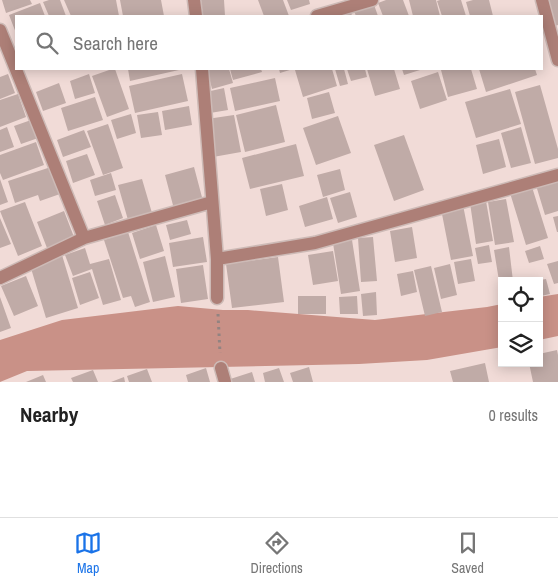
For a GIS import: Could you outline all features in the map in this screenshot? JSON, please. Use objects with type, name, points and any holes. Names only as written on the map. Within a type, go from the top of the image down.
[{"type":"street","points":[[194,0],[196,15]]},
{"type":"street","points":[[320,15],[372,0]]},
{"type":"street","points":[[542,0],[558,60]]},
{"type":"street","points":[[0,30],[15,67]]},
{"type":"street","points":[[16,70],[84,238]]},
{"type":"street","points":[[202,70],[217,260],[217,298]]},
{"type":"street","points":[[217,260],[315,243],[558,175]]},
{"type":"street","points":[[0,278],[84,238],[212,202]]},
{"type":"street","points":[[221,368],[225,382]]},
{"type":"path","points":[[217,298],[221,368]]},
{"type":"shaded area","points":[[558,294],[558,336],[543,339],[543,322],[543,296]]},
{"type":"shaded area","points":[[498,305],[498,348],[427,360],[359,364],[27,371],[0,382],[0,340],[62,320],[178,306],[375,320]]},
{"type":"building","points":[[2,0],[30,0],[32,4],[6,13]]},
{"type":"building","points":[[60,0],[66,15],[49,15],[43,2]]},
{"type":"building","points":[[64,0],[116,0],[119,15],[71,15]]},
{"type":"building","points":[[120,0],[161,0],[164,15],[123,15]]},
{"type":"building","points":[[201,0],[224,0],[225,15],[203,15]]},
{"type":"building","points":[[258,0],[283,0],[289,15],[264,15]]},
{"type":"building","points":[[287,0],[309,0],[310,4],[291,10]]},
{"type":"building","points":[[386,0],[403,0],[409,15],[383,15],[378,3]]},
{"type":"building","points":[[409,0],[436,0],[440,15],[413,15]]},
{"type":"building","points":[[461,0],[466,15],[442,15],[437,1]]},
{"type":"building","points":[[489,0],[493,15],[470,15],[466,2]]},
{"type":"building","points":[[545,0],[558,0],[558,25],[552,27]]},
{"type":"building","points":[[373,2],[378,15],[356,15],[353,9]]},
{"type":"building","points":[[40,3],[45,15],[15,15],[15,30],[9,15]]},
{"type":"building","points":[[109,70],[115,70],[129,109],[107,117],[92,76]]},
{"type":"building","points":[[128,70],[179,70],[130,81]]},
{"type":"building","points":[[207,70],[229,70],[233,83],[212,89]]},
{"type":"building","points":[[230,70],[261,70],[262,72],[233,80]]},
{"type":"building","points":[[279,70],[290,70],[280,73]]},
{"type":"building","points":[[295,70],[332,70],[337,86],[303,97]]},
{"type":"building","points":[[335,70],[344,70],[348,84],[340,86]]},
{"type":"building","points":[[347,70],[365,70],[367,77],[351,81]]},
{"type":"building","points":[[367,70],[394,70],[400,89],[375,96]]},
{"type":"building","points":[[402,70],[420,70],[404,75]]},
{"type":"building","points":[[441,70],[471,70],[477,89],[448,97]]},
{"type":"building","points":[[479,70],[535,70],[537,75],[486,92]]},
{"type":"building","points":[[438,72],[447,100],[420,109],[411,81]]},
{"type":"building","points":[[8,74],[15,93],[0,99],[0,77]]},
{"type":"building","points":[[89,74],[95,93],[75,99],[70,81]]},
{"type":"building","points":[[182,74],[188,101],[135,113],[129,86]]},
{"type":"building","points":[[275,78],[280,101],[235,111],[230,88]]},
{"type":"building","points":[[59,83],[66,103],[43,111],[36,92]]},
{"type":"building","points":[[540,85],[558,149],[558,158],[535,164],[515,92]]},
{"type":"building","points":[[224,88],[228,110],[210,113],[206,92]]},
{"type":"building","points":[[510,89],[521,124],[476,138],[465,102]]},
{"type":"building","points":[[329,92],[335,113],[312,119],[307,98]]},
{"type":"building","points":[[18,94],[26,117],[0,127],[0,100]]},
{"type":"building","points":[[95,97],[103,120],[68,131],[61,108]]},
{"type":"building","points":[[276,105],[285,142],[245,152],[236,115]]},
{"type":"building","points":[[189,106],[192,125],[165,130],[162,111]]},
{"type":"building","points":[[158,112],[162,135],[141,138],[137,115]]},
{"type":"building","points":[[131,114],[136,133],[117,139],[111,120]]},
{"type":"building","points":[[234,115],[241,152],[213,157],[207,119]]},
{"type":"building","points":[[338,116],[351,153],[316,165],[303,128]]},
{"type":"building","points":[[34,119],[41,137],[21,144],[14,126]]},
{"type":"building","points":[[108,124],[123,168],[103,175],[87,131]]},
{"type":"building","points":[[7,127],[14,147],[0,152],[0,130]]},
{"type":"building","points":[[521,127],[531,163],[511,168],[501,133]]},
{"type":"building","points":[[84,130],[91,147],[63,157],[57,140]]},
{"type":"building","points":[[404,135],[424,190],[394,201],[374,145]]},
{"type":"building","points":[[499,139],[506,167],[483,174],[476,145]]},
{"type":"building","points":[[36,142],[44,165],[3,180],[0,173],[0,155]]},
{"type":"building","points":[[296,144],[304,176],[250,189],[242,158]]},
{"type":"building","points":[[87,154],[95,175],[73,183],[66,161]]},
{"type":"building","points":[[51,167],[60,194],[40,201],[38,195],[15,203],[8,181]]},
{"type":"building","points":[[194,167],[203,201],[174,209],[165,175]]},
{"type":"building","points":[[340,169],[345,190],[323,197],[317,175]]},
{"type":"building","points":[[111,173],[116,190],[95,196],[90,180]]},
{"type":"building","points":[[558,175],[558,211],[545,215],[535,182]]},
{"type":"building","points":[[0,179],[8,202],[0,205]]},
{"type":"building","points":[[142,179],[152,213],[128,220],[118,185]]},
{"type":"building","points":[[282,184],[288,210],[266,216],[260,189]]},
{"type":"building","points":[[532,187],[548,238],[526,245],[510,193]]},
{"type":"building","points":[[350,192],[357,217],[338,223],[330,198]]},
{"type":"building","points":[[115,195],[123,218],[105,225],[97,201]]},
{"type":"building","points":[[327,197],[333,219],[305,227],[299,206]]},
{"type":"building","points":[[506,199],[514,242],[495,245],[488,202]]},
{"type":"building","points":[[486,201],[493,241],[476,244],[470,203]]},
{"type":"building","points":[[25,202],[42,246],[18,256],[0,211]]},
{"type":"building","points":[[463,205],[473,256],[451,260],[441,209]]},
{"type":"building","points":[[64,211],[74,237],[47,248],[37,222]]},
{"type":"building","points":[[558,216],[558,232],[557,232],[553,217]]},
{"type":"building","points":[[0,218],[11,244],[0,248]]},
{"type":"building","points":[[187,220],[191,234],[170,240],[166,225]]},
{"type":"building","points":[[156,225],[164,251],[140,259],[132,233]]},
{"type":"building","points":[[412,227],[417,258],[395,262],[390,231]]},
{"type":"building","points":[[128,232],[150,302],[135,307],[131,296],[123,298],[104,240]]},
{"type":"building","points":[[203,237],[207,262],[173,267],[169,243]]},
{"type":"building","points":[[373,237],[377,281],[361,282],[358,238]]},
{"type":"building","points":[[352,240],[360,291],[341,294],[333,243]]},
{"type":"building","points":[[489,245],[492,262],[478,264],[475,248]]},
{"type":"building","points":[[540,246],[544,259],[529,263],[525,251]]},
{"type":"building","points":[[509,247],[513,277],[498,277],[494,250]]},
{"type":"building","points":[[85,248],[90,264],[109,259],[121,300],[103,305],[92,269],[73,276],[65,255]]},
{"type":"building","points":[[333,251],[338,281],[313,285],[308,255]]},
{"type":"building","points":[[62,255],[78,308],[46,318],[30,265]]},
{"type":"building","points":[[165,256],[175,297],[153,302],[143,262]]},
{"type":"building","points":[[278,257],[284,302],[232,308],[226,264]]},
{"type":"building","points":[[471,259],[475,281],[458,284],[454,262]]},
{"type":"building","points":[[558,261],[558,283],[554,284],[547,264]]},
{"type":"building","points":[[450,264],[457,295],[441,299],[434,268]]},
{"type":"building","points":[[203,265],[208,299],[181,303],[176,269]]},
{"type":"building","points":[[431,266],[442,312],[425,316],[414,270]]},
{"type":"building","points":[[413,271],[417,292],[401,296],[397,274]]},
{"type":"building","points":[[90,272],[99,298],[80,305],[72,278]]},
{"type":"building","points":[[26,276],[38,306],[14,316],[1,286]]},
{"type":"building","points":[[543,279],[546,279],[550,294],[543,296]]},
{"type":"building","points":[[376,292],[377,315],[363,316],[361,294]]},
{"type":"building","points":[[298,296],[326,296],[326,314],[298,314]]},
{"type":"building","points":[[357,296],[358,314],[340,314],[339,297]]},
{"type":"building","points":[[0,297],[11,328],[0,332]]},
{"type":"building","points":[[557,350],[558,382],[533,382],[530,367],[543,367],[543,353]]},
{"type":"building","points":[[485,363],[489,382],[453,382],[450,371]]},
{"type":"building","points":[[309,367],[313,382],[293,382],[290,373]]},
{"type":"building","points":[[206,368],[210,382],[188,382],[186,375]]},
{"type":"building","points":[[279,368],[284,382],[265,382],[263,373]]},
{"type":"building","points":[[147,369],[152,382],[129,382],[127,376]]},
{"type":"building","points":[[93,370],[98,382],[73,382],[71,378]]},
{"type":"building","points":[[252,372],[255,382],[221,382]]},
{"type":"building","points":[[43,375],[46,382],[26,382]]},
{"type":"building","points":[[124,377],[125,382],[111,382]]}]
